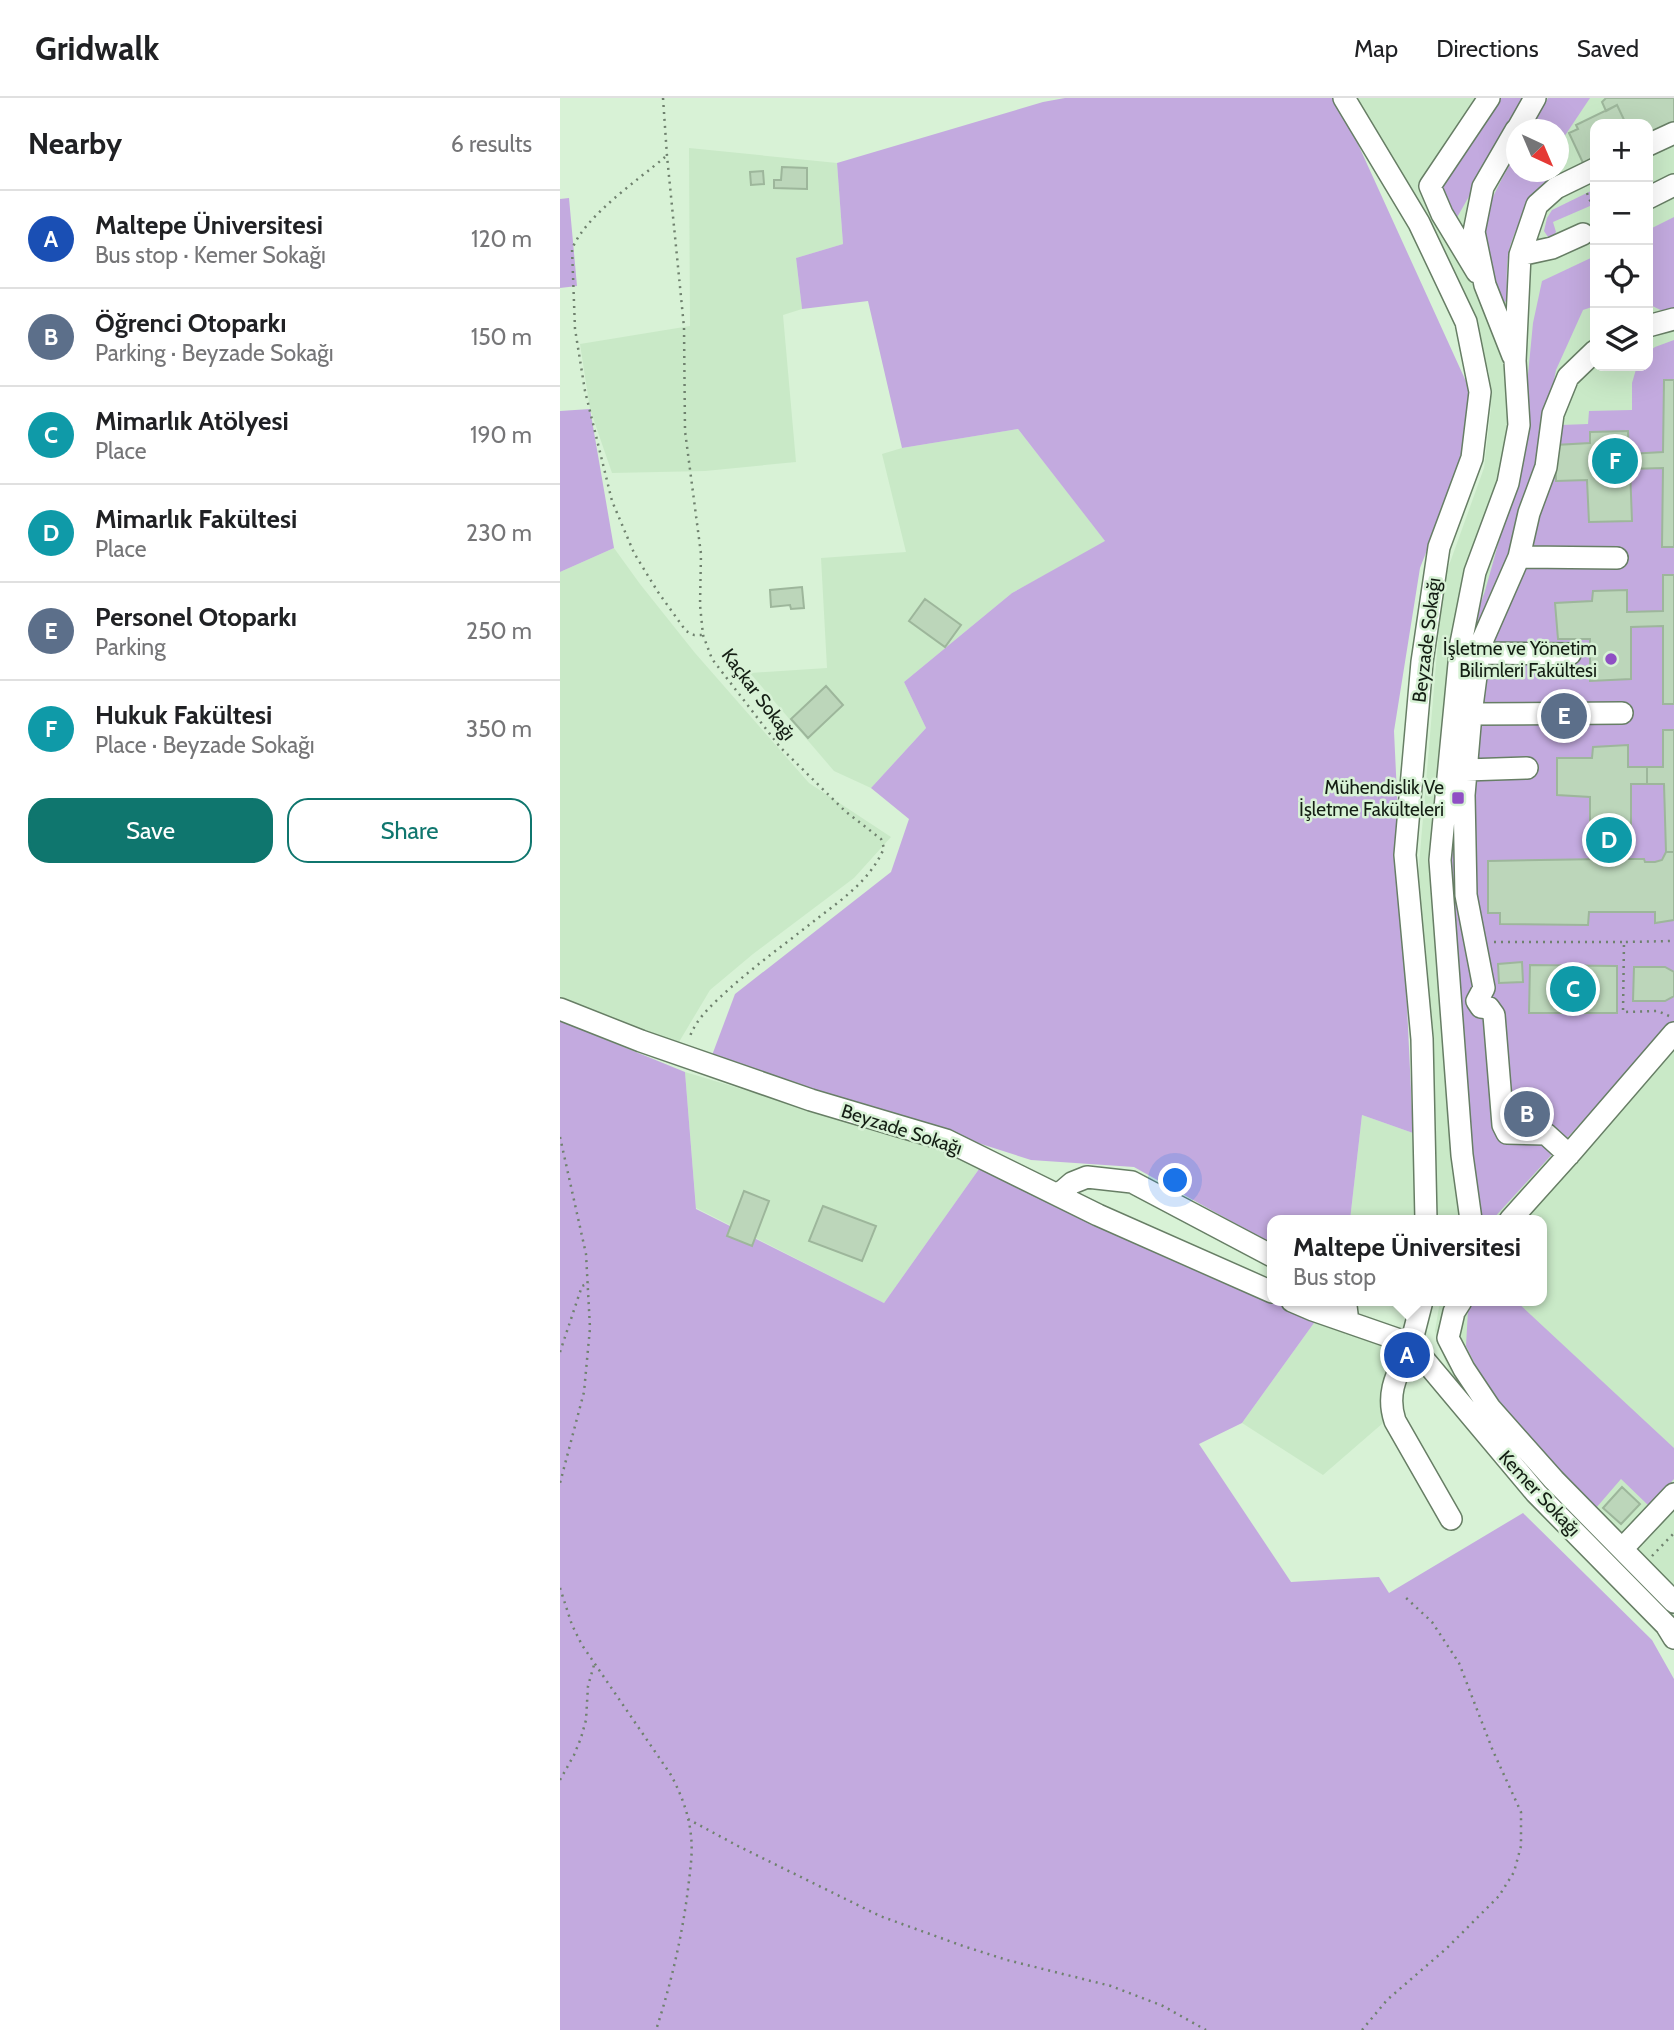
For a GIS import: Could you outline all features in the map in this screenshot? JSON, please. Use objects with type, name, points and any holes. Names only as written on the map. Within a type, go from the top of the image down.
[{"type":"street","name":"Beyzade Sokağı","points":[[1345,98],[1419,223],[1466,322],[1480,391],[1472,458],[1439,547],[1422,662],[1405,855],[1422,1039],[1426,1215]]},
{"type":"street","points":[[1485,285],[1441,214],[1430,186],[1489,98]]},
{"type":"street","points":[[1523,119],[1535,98]]},
{"type":"street","points":[[1653,143],[1674,133]]},
{"type":"street","points":[[1506,148],[1483,187],[1474,232],[1485,285],[1515,361]]},
{"type":"street","points":[[1470,1215],[1462,1155],[1440,860],[1461,643],[1475,572],[1508,483],[1519,425],[1515,361],[1520,255],[1537,205],[1556,188],[1590,171]]},
{"type":"street","points":[[1653,196],[1674,185]]},
{"type":"street","points":[[1520,255],[1552,248],[1583,234]]},
{"type":"street","points":[[1653,325],[1674,319]]},
{"type":"street","points":[[1569,1155],[1546,1134],[1516,1135],[1507,1133],[1503,1125],[1494,1015],[1489,1008],[1481,1007],[1477,1001],[1483,988],[1466,895],[1464,795],[1480,646],[1519,557],[1529,513],[1546,467],[1553,414],[1568,377],[1590,356]]},
{"type":"street","points":[[1519,557],[1617,558]]},
{"type":"street","points":[[1479,653],[1570,654]]},
{"type":"street","points":[[1471,715],[1622,713]]},
{"type":"street","points":[[1466,770],[1527,768]]},
{"type":"street","name":"Beyzade Sokağı","points":[[560,1009],[811,1100],[946,1140],[1058,1195],[1267,1290]]},
{"type":"street","points":[[1515,1215],[1674,1033]]},
{"type":"street","points":[[1058,1195],[1072,1183],[1087,1177],[1132,1182],[1267,1253]]},
{"type":"street","points":[[1302,1306],[1411,1344]]},
{"type":"street","points":[[1346,1306],[1348,1322]]},
{"type":"street","points":[[1421,1306],[1411,1344],[1393,1384],[1391,1410],[1451,1519]]},
{"type":"street","points":[[1458,1306],[1448,1338],[1464,1369],[1490,1408],[1555,1480],[1674,1602]]},
{"type":"street","name":"Kemer Sokağı","points":[[1411,1344],[1536,1493],[1666,1625],[1674,1638]]},
{"type":"street","points":[[1622,1549],[1674,1494]]},
{"type":"path","name":"Kaçkar Sokağı","points":[[663,98],[684,327],[685,431],[701,554],[700,605],[703,635],[712,659],[780,747],[845,811],[881,839],[884,848],[878,863],[859,885],[712,1005],[695,1025],[684,1055]]},
{"type":"path","points":[[667,156],[594,217],[574,243],[574,309],[585,391],[619,520],[634,553],[681,625],[694,635],[703,635]]},
{"type":"path","points":[[1475,942],[1674,941]]},
{"type":"path","points":[[1624,942],[1623,1012],[1658,1011],[1674,1019]]},
{"type":"path","points":[[560,1137],[581,1224],[589,1283],[590,1336],[588,1367],[560,1483]]},
{"type":"path","points":[[560,1352],[582,1286],[589,1283]]},
{"type":"path","points":[[1642,1567],[1674,1533]]},
{"type":"path","points":[[560,1588],[572,1625],[594,1665],[671,1775],[688,1819],[691,1855],[685,1910],[672,1975],[656,2030]]},
{"type":"path","points":[[1362,2030],[1387,2000],[1455,1941],[1499,1896],[1514,1872],[1521,1846],[1521,1812],[1493,1751],[1459,1663],[1432,1622],[1404,1596]]},
{"type":"path","points":[[560,1780],[581,1738],[586,1720],[588,1686],[594,1665]]},
{"type":"path","points":[[688,1819],[880,1916],[1007,1960],[1111,1986],[1163,2006],[1206,2030]]},
{"type":"shaded area","points":[[1065,98],[1337,98],[1469,388],[1461,463],[1420,568],[1394,731],[1413,1133],[1362,1115],[1351,1215],[1267,1215],[1267,1241],[1134,1167],[1031,1160],[711,1058],[735,994],[891,872],[909,819],[871,788],[926,728],[904,682],[1012,593],[1105,541],[1018,429],[902,448],[868,301],[802,309],[796,258],[843,244],[837,163],[1043,102]]},
{"type":"shaded area","points":[[1355,98],[1674,98],[1674,1631],[1536,1486],[1460,1393],[1448,1369],[1435,1331],[1439,1306],[1547,1306],[1547,1215],[1435,1215],[1427,965],[1418,877],[1443,582],[1484,468],[1491,408],[1489,372]]},
{"type":"shaded area","points":[[1496,98],[1525,98],[1513,119],[1506,119],[1506,131],[1455,221],[1439,180]]},
{"type":"shaded area","points":[[1548,98],[1590,98],[1569,130],[1569,119],[1536,119]]},
{"type":"shaded area","points":[[689,148],[837,163],[843,244],[796,258],[802,309],[783,315],[796,462],[705,471],[612,473],[590,409],[580,344],[690,326]]},
{"type":"shaded area","points":[[1506,173],[1506,182],[1547,182],[1514,234],[1507,263],[1507,301],[1498,304],[1484,231],[1494,196]]},
{"type":"shaded area","points":[[1590,191],[1590,206],[1553,222],[1556,232],[1548,237],[1544,231],[1552,210]]},
{"type":"shaded area","points":[[569,198],[577,286],[560,288],[560,199]]},
{"type":"shaded area","points":[[1674,217],[1674,310],[1667,313],[1653,306],[1653,228]]},
{"type":"shaded area","points":[[1590,258],[1590,308],[1583,310],[1556,370],[1546,421],[1561,425],[1588,424],[1589,411],[1632,410],[1632,383],[1636,371],[1653,371],[1653,348],[1674,340],[1674,1021],[1497,1215],[1476,1215],[1446,836],[1470,633],[1485,591],[1509,505],[1524,416],[1533,323],[1542,281]]},
{"type":"shaded area","points":[[590,409],[614,548],[560,572],[560,411]]},
{"type":"shaded area","points":[[1018,429],[1106,542],[1012,593],[904,682],[926,728],[871,788],[834,771],[750,673],[827,668],[821,558],[906,552],[882,454],[902,448]]},
{"type":"shaded area","points":[[614,548],[695,653],[809,783],[891,837],[854,878],[710,990],[679,1042],[560,1004],[560,572]]},
{"type":"shaded area","points":[[560,1021],[685,1072],[696,1209],[884,1303],[984,1162],[1267,1299],[1267,1306],[1293,1306],[1319,1316],[1242,1423],[1199,1444],[1291,1582],[1379,1577],[1389,1593],[1523,1513],[1652,1640],[1674,1679],[1674,2030],[560,2030]]},
{"type":"shaded area","points":[[685,1072],[984,1162],[884,1303],[696,1208]]},
{"type":"shaded area","points":[[1362,1115],[1413,1133],[1417,1215],[1351,1215]]},
{"type":"shaded area","points":[[1470,1306],[1521,1306],[1674,1448],[1674,1479],[1649,1506],[1621,1479],[1596,1508],[1523,1434],[1484,1383],[1466,1346]]},
{"type":"shaded area","points":[[1319,1316],[1410,1346],[1398,1410],[1323,1475],[1242,1423]]},
{"type":"building","points":[[1606,98],[1674,98],[1674,124],[1653,134],[1653,119],[1624,119],[1617,105],[1606,111],[1602,102]]},
{"type":"building","points":[[1617,105],[1624,119],[1590,119],[1590,163],[1584,165],[1569,133],[1578,129],[1576,125]]},
{"type":"building","points":[[782,167],[807,168],[807,189],[774,188],[774,180],[781,180]]},
{"type":"building","points":[[763,171],[764,184],[751,185],[750,172]]},
{"type":"building","points":[[1664,380],[1674,380],[1674,547],[1662,547],[1663,468],[1630,469],[1632,521],[1589,522],[1587,480],[1556,481],[1555,445],[1590,443],[1590,432],[1628,431],[1629,454],[1663,452]]},
{"type":"building","name":"İşletme ve Yönetim Bilimleri Fakültesi","points":[[1663,575],[1674,575],[1674,704],[1663,704],[1663,626],[1631,627],[1631,679],[1590,681],[1590,639],[1558,639],[1555,603],[1592,601],[1593,591],[1627,590],[1627,612],[1663,611]]},
{"type":"building","points":[[802,587],[804,608],[791,609],[790,605],[771,607],[770,590]]},
{"type":"building","points":[[925,599],[961,625],[945,647],[909,621]]},
{"type":"building","points":[[826,686],[843,705],[808,738],[791,719]]},
{"type":"building","points":[[1663,730],[1674,730],[1674,852],[1666,852],[1664,784],[1647,784],[1647,767],[1663,767]]},
{"type":"building","points":[[1628,745],[1628,767],[1647,767],[1647,784],[1631,784],[1631,828],[1615,829],[1615,859],[1644,859],[1645,862],[1655,862],[1662,860],[1666,852],[1674,852],[1674,920],[1655,923],[1655,912],[1589,912],[1588,925],[1500,924],[1500,913],[1488,913],[1488,861],[1603,859],[1603,829],[1590,829],[1590,797],[1557,795],[1557,758],[1592,758],[1593,747]]},
{"type":"building","points":[[1522,962],[1523,982],[1499,983],[1498,964]]},
{"type":"building","points":[[1530,965],[1617,966],[1617,1013],[1529,1013]]},
{"type":"building","points":[[1634,967],[1665,967],[1674,972],[1674,996],[1665,1001],[1633,1001]]},
{"type":"building","points":[[744,1191],[769,1201],[752,1246],[727,1236]]},
{"type":"building","points":[[823,1206],[876,1226],[862,1261],[809,1241]]},
{"type":"building","points":[[1622,1487],[1640,1504],[1621,1524],[1603,1508]]},
{"type":"place","name":"Hukuk Fakültesi","points":[[1615,461]]},
{"type":"place","name":"İşletme ve Yönetim Bilimleri Fakültesi","points":[[1611,659]]},
{"type":"place","name":"Personel Otoparkı","points":[[1564,716]]},
{"type":"place","name":"Mühendislik Ve İşletme Fakülteleri","points":[[1458,798]]},
{"type":"place","name":"Mimarlık Fakültesi","points":[[1609,840]]},
{"type":"place","name":"Mimarlık Atölyesi","points":[[1573,989]]},
{"type":"place","name":"Öğrenci Otoparkı","points":[[1527,1114]]},
{"type":"place","name":"Maltepe Üniversitesi","points":[[1407,1355]]}]
